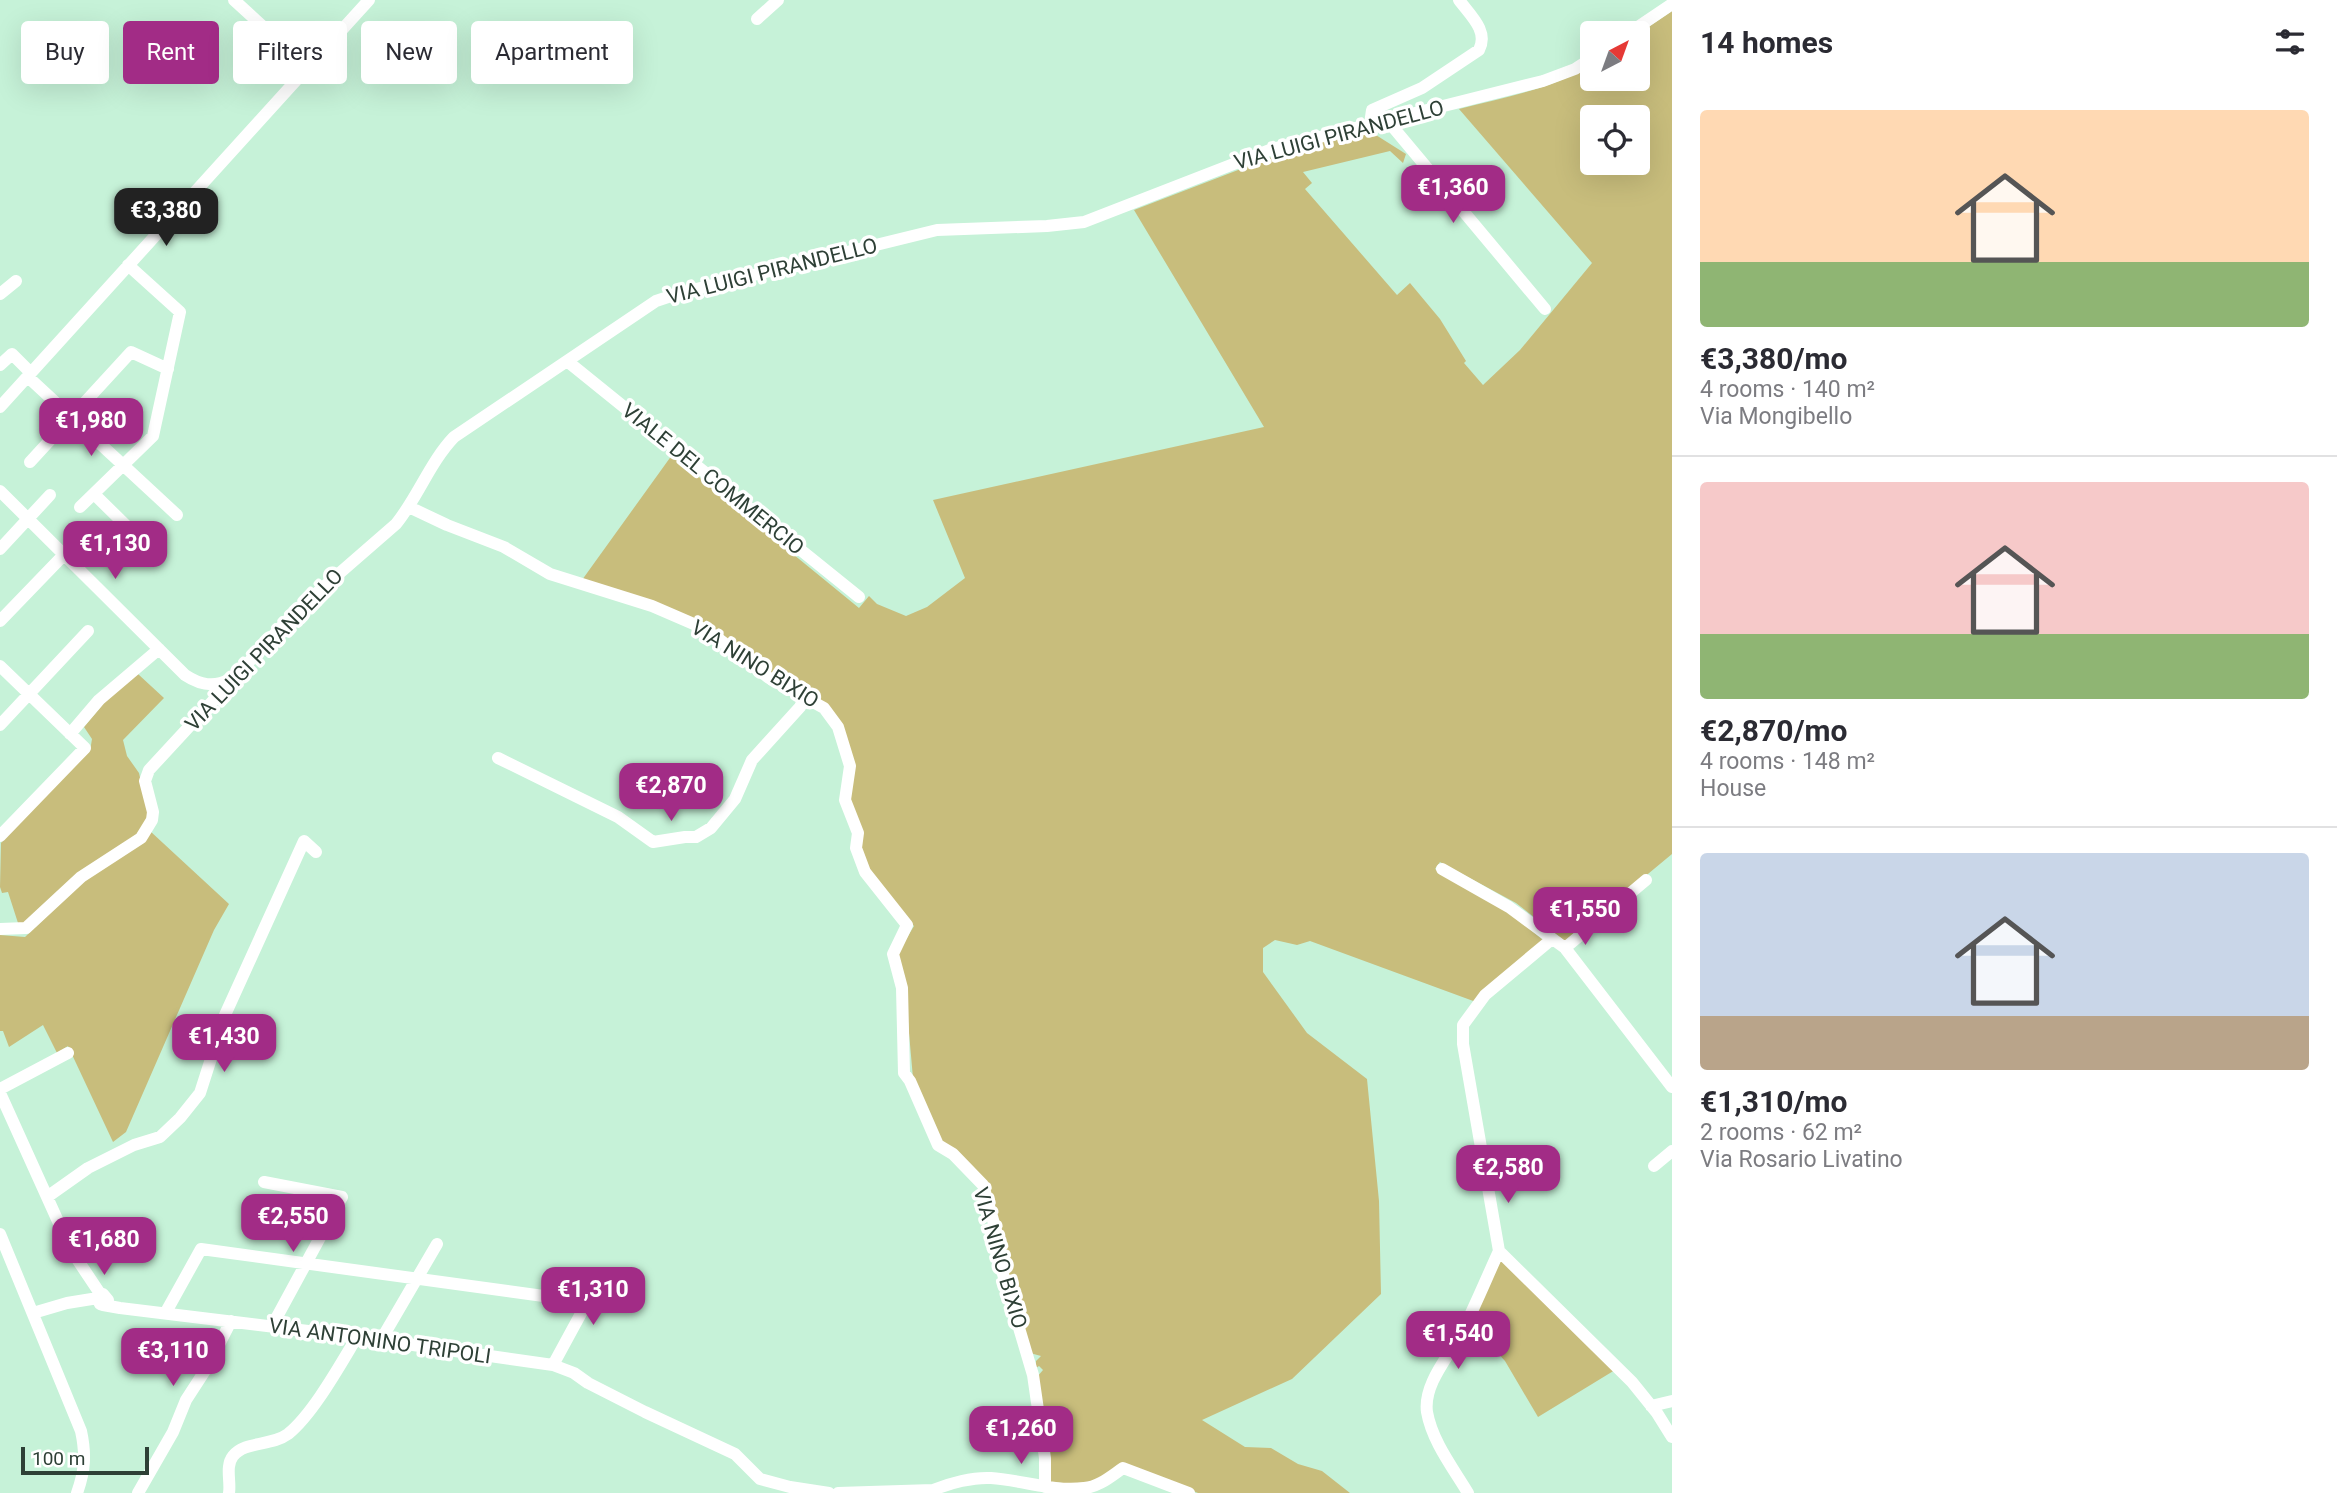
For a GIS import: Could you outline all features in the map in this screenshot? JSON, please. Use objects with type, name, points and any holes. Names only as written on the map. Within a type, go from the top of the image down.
[{"type":"street","points":[[234,0],[257,21]]},
{"type":"street","points":[[347,24],[369,0]]},
{"type":"street","points":[[757,19],[778,0]]},
{"type":"street","points":[[1370,124],[1372,110],[1422,88],[1479,50],[1483,42],[1482,34],[1459,0]]},
{"type":"street","points":[[1644,21],[1665,5]]},
{"type":"street","name":"VIA LUIGI PIRANDELLO","points":[[0,929],[26,928],[81,877],[141,838],[152,820],[153,811],[145,781],[149,770],[317,590],[381,537],[409,507],[444,448],[454,437],[656,301],[937,230],[1057,226],[1084,222],[1240,159],[1543,81],[1580,66]]},
{"type":"street","points":[[2,402],[30,375],[292,84]]},
{"type":"street","points":[[1387,120],[1545,309]]},
{"type":"street","points":[[80,507],[153,436],[180,312],[128,265]]},
{"type":"street","points":[[0,294],[16,281]]},
{"type":"street","points":[[30,462],[131,352],[168,369]]},
{"type":"street","points":[[0,365],[12,354],[71,418],[177,515]]},
{"type":"street","name":"VIALE DEL COMMERCIO","points":[[566,361],[859,597]]},
{"type":"street","points":[[0,491],[193,680],[210,703]]},
{"type":"street","points":[[94,494],[152,551]]},
{"type":"street","points":[[0,549],[50,495]]},
{"type":"street","name":"VIA NINO BIXIO","points":[[409,507],[438,522],[504,547],[550,573],[652,606],[696,625],[715,636],[758,671],[824,708],[838,727],[850,766],[845,800],[858,833],[856,848],[865,872],[907,925],[893,954],[902,988],[904,1073],[938,1145],[953,1154],[983,1185],[997,1234],[1000,1264],[1033,1375],[1045,1458],[1045,1487]]},
{"type":"street","points":[[0,621],[82,536]]},
{"type":"street","points":[[0,725],[88,631]]},
{"type":"street","points":[[70,734],[99,700],[159,649]]},
{"type":"street","points":[[0,666],[85,748],[0,836]]},
{"type":"street","points":[[193,680],[215,684],[233,677]]},
{"type":"street","points":[[498,758],[618,817],[653,842],[685,836],[696,837],[711,828],[735,799],[752,760],[800,707],[804,697]]},
{"type":"street","points":[[47,1197],[88,1168],[134,1145],[160,1137],[200,1093],[225,1015],[304,841],[316,852]]},
{"type":"street","points":[[1442,869],[1509,907],[1565,948],[1672,1087]]},
{"type":"street","points":[[1565,948],[1646,880]]},
{"type":"street","points":[[1552,939],[1485,995],[1463,1025],[1463,1044],[1499,1251],[1632,1382],[1672,1437]]},
{"type":"street","points":[[33,1313],[66,1303],[102,1299],[71,1250],[0,1091],[68,1053]]},
{"type":"street","points":[[1654,1166],[1672,1151]]},
{"type":"street","points":[[264,1182],[342,1197],[272,1326]]},
{"type":"street","points":[[0,1234],[81,1432],[85,1466],[77,1493]]},
{"type":"street","points":[[381,1340],[437,1244]]},
{"type":"street","points":[[166,1312],[201,1249],[587,1302]]},
{"type":"street","points":[[1468,1493],[1436,1438],[1426,1404],[1436,1377],[1462,1331],[1499,1251]]},
{"type":"street","points":[[553,1365],[603,1273]]},
{"type":"street","name":"VIA ANTONINO TRIPOLI","points":[[102,1299],[136,1310],[381,1340],[553,1365],[736,1454],[760,1479],[829,1493]]},
{"type":"street","points":[[38,1327],[66,1303]]},
{"type":"street","points":[[138,1493],[231,1321]]},
{"type":"street","points":[[229,1493],[229,1465],[234,1455],[245,1448],[270,1442],[289,1433],[321,1394],[357,1337]]},
{"type":"street","points":[[1651,1406],[1672,1401]]},
{"type":"street","points":[[838,1493],[933,1492],[946,1485],[989,1478],[1045,1487],[1084,1489],[1099,1484],[1122,1468],[1189,1493]]},
{"type":"shaded area","points":[[1672,11],[1672,854],[1566,942],[1516,903],[1440,862],[1435,869],[1505,909],[1543,940],[1476,1002],[1310,941],[1297,945],[1275,940],[1263,948],[1263,972],[1307,1033],[1367,1079],[1379,1201],[1381,1294],[1292,1379],[1202,1420],[1245,1447],[1271,1448],[1298,1464],[1322,1471],[1350,1493],[1198,1493],[1136,1468],[1085,1485],[1051,1482],[1037,1377],[1043,1370],[1039,1366],[1036,1368],[1036,1361],[1041,1356],[1030,1353],[1002,1264],[986,1183],[940,1143],[913,1078],[905,988],[896,956],[914,926],[872,876],[857,841],[847,785],[843,729],[728,640],[582,580],[672,455],[859,608],[869,596],[877,604],[906,616],[927,607],[965,578],[933,500],[1264,427],[1134,210],[1285,152],[1368,130],[1406,154],[1403,163],[1390,151],[1303,172],[1312,183],[1305,189],[1397,295],[1410,283],[1440,319],[1466,361],[1464,363],[1483,385],[1520,350],[1592,263],[1459,109],[1544,86],[1580,71],[1580,91],[1650,91],[1650,26]]},
{"type":"shaded area","points":[[138,674],[164,698],[123,740],[127,756],[139,773],[148,814],[142,830],[24,923],[18,923],[8,892],[2,893],[0,887],[1,843],[30,809],[90,751],[92,739],[84,727],[114,691]]},
{"type":"shaded area","points":[[150,831],[229,904],[214,930],[126,1132],[113,1142],[68,1046],[57,1053],[43,1025],[9,1047],[3,1031],[0,1031],[0,935],[25,937],[90,875]]},
{"type":"shaded area","points":[[1501,1260],[1615,1370],[1538,1417],[1505,1361],[1470,1323]]}]
